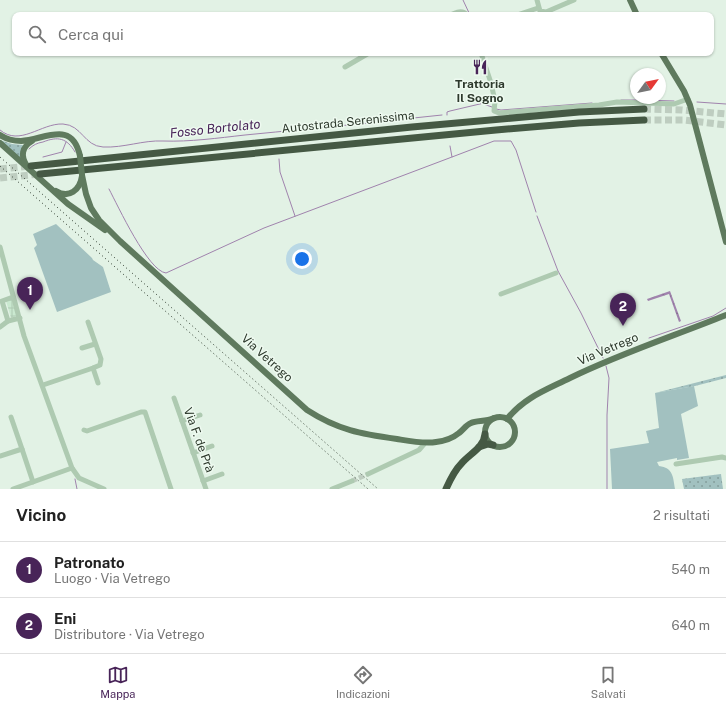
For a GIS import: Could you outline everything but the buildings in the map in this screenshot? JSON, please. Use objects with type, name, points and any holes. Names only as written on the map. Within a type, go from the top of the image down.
[{"type":"highway","name":"Autostrada Serenissima","points":[[31,169],[412,127],[579,112],[644,109]]},
{"type":"highway","name":"Autostrada Serenissima","points":[[40,174],[496,130],[644,120]]},
{"type":"highway","points":[[446,489],[461,464],[484,441],[485,433]]},
{"type":"highway","points":[[479,447],[488,444],[493,445]]},
{"type":"main road","points":[[630,0],[636,12]]},
{"type":"main road","points":[[663,56],[688,98],[726,242]]},
{"type":"main road","name":"Via Vetrego","points":[[0,135],[15,141],[52,134],[67,136],[77,146],[87,199],[93,212],[120,241],[307,410],[331,424],[357,433],[425,443],[448,439],[459,433],[470,424],[498,417],[507,419],[515,409],[528,399],[598,365],[647,344],[726,315]]},
{"type":"main road","points":[[31,169],[23,161],[22,154],[26,145],[37,138]]},
{"type":"main road","name":"Via Vetrego","points":[[0,143],[77,211],[120,241]]},
{"type":"main road","points":[[47,186],[60,193],[69,194],[78,187],[82,175]]},
{"type":"main road","points":[[485,433],[488,422],[494,418]]},
{"type":"main road","points":[[476,422],[482,425],[487,439],[493,445],[500,446],[507,445],[514,437],[514,426],[507,419]]},
{"type":"street","points":[[537,0],[540,11],[546,12],[574,0]]},
{"type":"street","points":[[526,12],[538,8]]},
{"type":"street","points":[[345,67],[364,56]]},
{"type":"street","points":[[481,56],[491,84],[494,111],[500,113],[616,102],[674,104],[688,98]]},
{"type":"street","points":[[0,247],[24,336],[72,468],[75,474],[82,479],[104,489]]},
{"type":"street","points":[[501,294],[556,273]]},
{"type":"street","points":[[8,321],[2,301],[13,297]]},
{"type":"street","points":[[0,327],[8,321],[20,318]]},
{"type":"street","points":[[43,385],[94,368],[99,366],[102,362],[88,322]]},
{"type":"street","points":[[82,348],[95,344]]},
{"type":"street","points":[[94,368],[98,383]]},
{"type":"street","name":"Via F. de Prà","points":[[174,398],[206,489]]},
{"type":"street","points":[[84,430],[87,431],[141,412],[145,412],[171,489]]},
{"type":"street","points":[[182,421],[200,415]]},
{"type":"street","points":[[11,417],[33,482]]},
{"type":"street","name":"Via Vetrego","points":[[368,474],[419,450],[425,443]]},
{"type":"street","points":[[193,453],[212,446]]},
{"type":"street","points":[[0,456],[22,449]]},
{"type":"street","points":[[676,464],[722,457],[726,458]]},
{"type":"street","points":[[14,489],[72,468]]},
{"type":"street","points":[[203,481],[222,474]]},
{"type":"street","points":[[332,489],[352,481]]},
{"type":"shaded area","points":[[0,140],[12,144],[23,145],[21,161]]},
{"type":"shaded area","points":[[56,224],[93,260],[103,267],[111,292],[57,312],[34,248],[37,245],[33,234]]},
{"type":"shaded area","points":[[12,299],[17,316],[11,318],[6,301]]},
{"type":"shaded area","points":[[726,375],[726,378],[695,386],[655,393]]},
{"type":"shaded area","points":[[694,386],[698,406],[681,414],[689,458],[677,460],[677,458],[657,462],[659,466],[664,467],[672,473],[675,489],[612,489],[610,449],[649,443],[646,431],[659,428],[655,393]]},
{"type":"shaded area","points":[[721,474],[723,489],[684,489],[682,479]]},
{"type":"water","points":[[670,291],[681,321],[679,322],[669,294],[648,301],[647,299]]},
{"type":"waterway","points":[[463,0],[469,12]]},
{"type":"waterway","points":[[447,115],[447,112],[484,103],[492,97]]},
{"type":"waterway","points":[[621,100],[630,100]]},
{"type":"waterway","points":[[666,101],[674,101]]},
{"type":"waterway","points":[[697,102],[726,104]]},
{"type":"waterway","points":[[496,109],[501,110],[592,103]]},
{"type":"waterway","points":[[483,104],[492,107]]},
{"type":"waterway","name":"Fosso Bortolato","points":[[0,130],[8,135],[15,136],[63,124],[75,128],[87,140],[97,146],[111,147],[156,141],[204,140],[369,123],[380,119],[404,119],[442,115]]},
{"type":"waterway","points":[[29,149],[34,145],[48,140],[58,139],[69,144],[75,152]]},
{"type":"waterway","points":[[450,146],[452,157],[494,141],[511,141],[516,150],[536,212]]},
{"type":"waterway","points":[[43,157],[62,152],[66,142]]},
{"type":"waterway","name":"Fosso Bortolato","points":[[109,189],[126,223],[142,250],[159,270],[166,273],[264,228],[452,157]]},
{"type":"waterway","points":[[279,159],[280,172],[295,216]]},
{"type":"waterway","points":[[537,216],[558,271],[603,358]]},
{"type":"waterway","points":[[649,338],[713,316],[726,308]]},
{"type":"waterway","points":[[606,366],[609,378],[607,415],[607,489]]},
{"type":"waterway","points":[[75,479],[77,489]]},
{"type":"tunnel","points":[[644,109],[682,110],[726,114]]},
{"type":"tunnel","points":[[644,120],[684,120],[726,125]]},
{"type":"tunnel","points":[[0,169],[30,166]]},
{"type":"tunnel","points":[[0,178],[40,174]]},
{"type":"tunnel","points":[[352,481],[368,474]]},
{"type":"railway","points":[[0,157],[378,489]]},
{"type":"railway","points":[[0,166],[368,489]]},
{"type":"place","name":"Trattoria Il Sogno","points":[[480,67]]},
{"type":"place","name":"Patronato","points":[[30,310]]},
{"type":"place","name":"Eni","points":[[623,326]]}]
